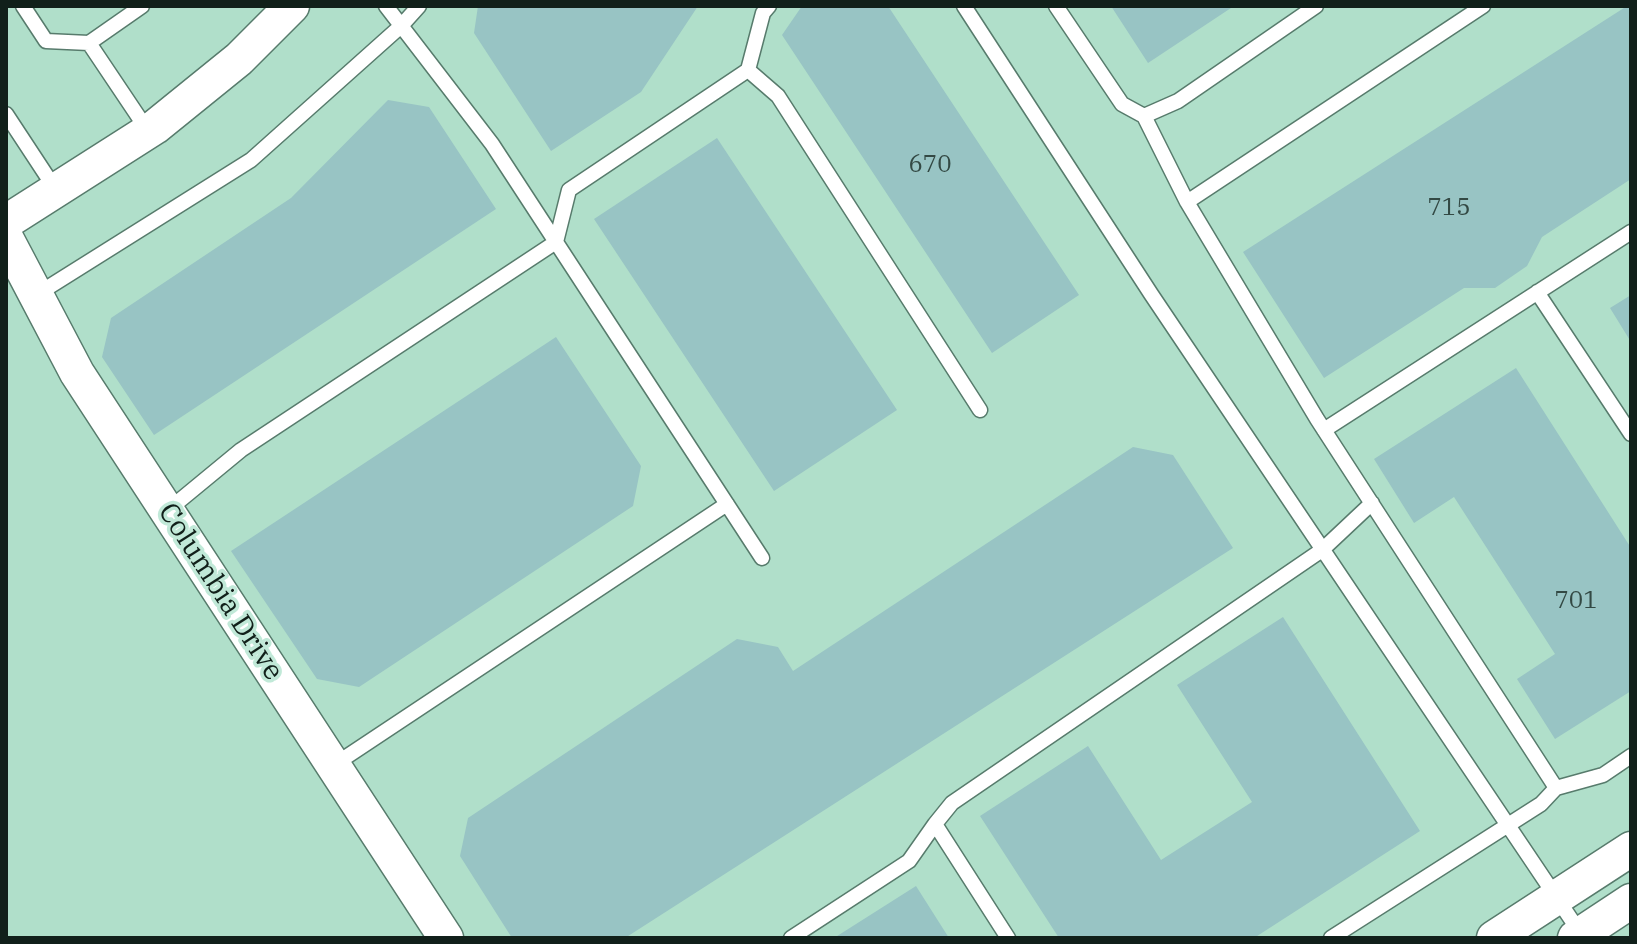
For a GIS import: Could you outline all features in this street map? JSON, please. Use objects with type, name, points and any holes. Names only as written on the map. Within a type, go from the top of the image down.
[{"type":"street","points":[[6,222],[148,132],[239,59],[292,6]]},
{"type":"street","name":"Columbia Drive","points":[[6,238],[77,373],[446,938]]},
{"type":"street","points":[[1494,938],[1631,849]]},
{"type":"street","points":[[1578,936],[1631,901]]},
{"type":"lane","points":[[23,6],[46,41],[89,43],[142,6]]},
{"type":"lane","points":[[386,6],[492,144],[762,558]]},
{"type":"lane","points":[[36,295],[251,160],[401,26],[419,6]]},
{"type":"lane","points":[[167,511],[241,450],[556,242],[569,190],[748,70],[763,13],[769,6]]},
{"type":"lane","points":[[964,6],[1578,936]]},
{"type":"lane","points":[[1056,6],[1122,104],[1144,116],[1187,202],[1324,430],[1556,788]]},
{"type":"lane","points":[[1187,202],[1483,6]]},
{"type":"lane","points":[[1144,116],[1178,101],[1313,7]]},
{"type":"lane","points":[[89,43],[148,132]]},
{"type":"lane","points":[[748,70],[778,96],[980,410]]},
{"type":"lane","points":[[6,114],[57,190]]},
{"type":"lane","points":[[1324,430],[1631,232]]},
{"type":"lane","points":[[1537,292],[1631,434]]},
{"type":"lane","points":[[791,938],[909,861],[952,803],[1322,550],[1372,503]]},
{"type":"lane","points":[[333,765],[727,504]]},
{"type":"lane","points":[[1331,938],[1541,804],[1556,788],[1603,775],[1631,756]]},
{"type":"lane","points":[[935,824],[1008,938]]},
{"type":"shaded area","points":[[6,6],[1631,6],[1631,938],[6,938]]},
{"type":"building","points":[[478,6],[698,6],[641,92],[551,151],[474,33]]},
{"type":"building","points":[[802,6],[888,6],[1079,295],[992,353],[782,35]]},
{"type":"building","points":[[1111,6],[1234,6],[1148,63]]},
{"type":"building","points":[[1631,6],[1631,179],[1542,237],[1527,266],[1495,288],[1464,288],[1324,378],[1243,252]]},
{"type":"building","points":[[388,100],[429,107],[496,209],[154,435],[102,357],[111,318],[291,198]]},
{"type":"building","points":[[717,138],[897,410],[774,491],[594,219]]},
{"type":"building","points":[[1631,295],[1631,342],[1610,308]]},
{"type":"building","points":[[556,337],[641,466],[633,506],[359,687],[317,679],[231,551]]},
{"type":"building","points":[[1516,368],[1631,548],[1631,691],[1555,739],[1517,679],[1555,654],[1454,497],[1414,523],[1374,459]]},
{"type":"building","points":[[1133,447],[1173,455],[1233,548],[625,938],[512,938],[460,856],[468,818],[737,639],[778,647],[793,671]]},
{"type":"building","points":[[1283,617],[1420,831],[1254,938],[1059,938],[980,816],[1088,746],[1161,860],[1252,802],[1177,685]]},
{"type":"building","points":[[916,886],[949,938],[834,938]]}]
